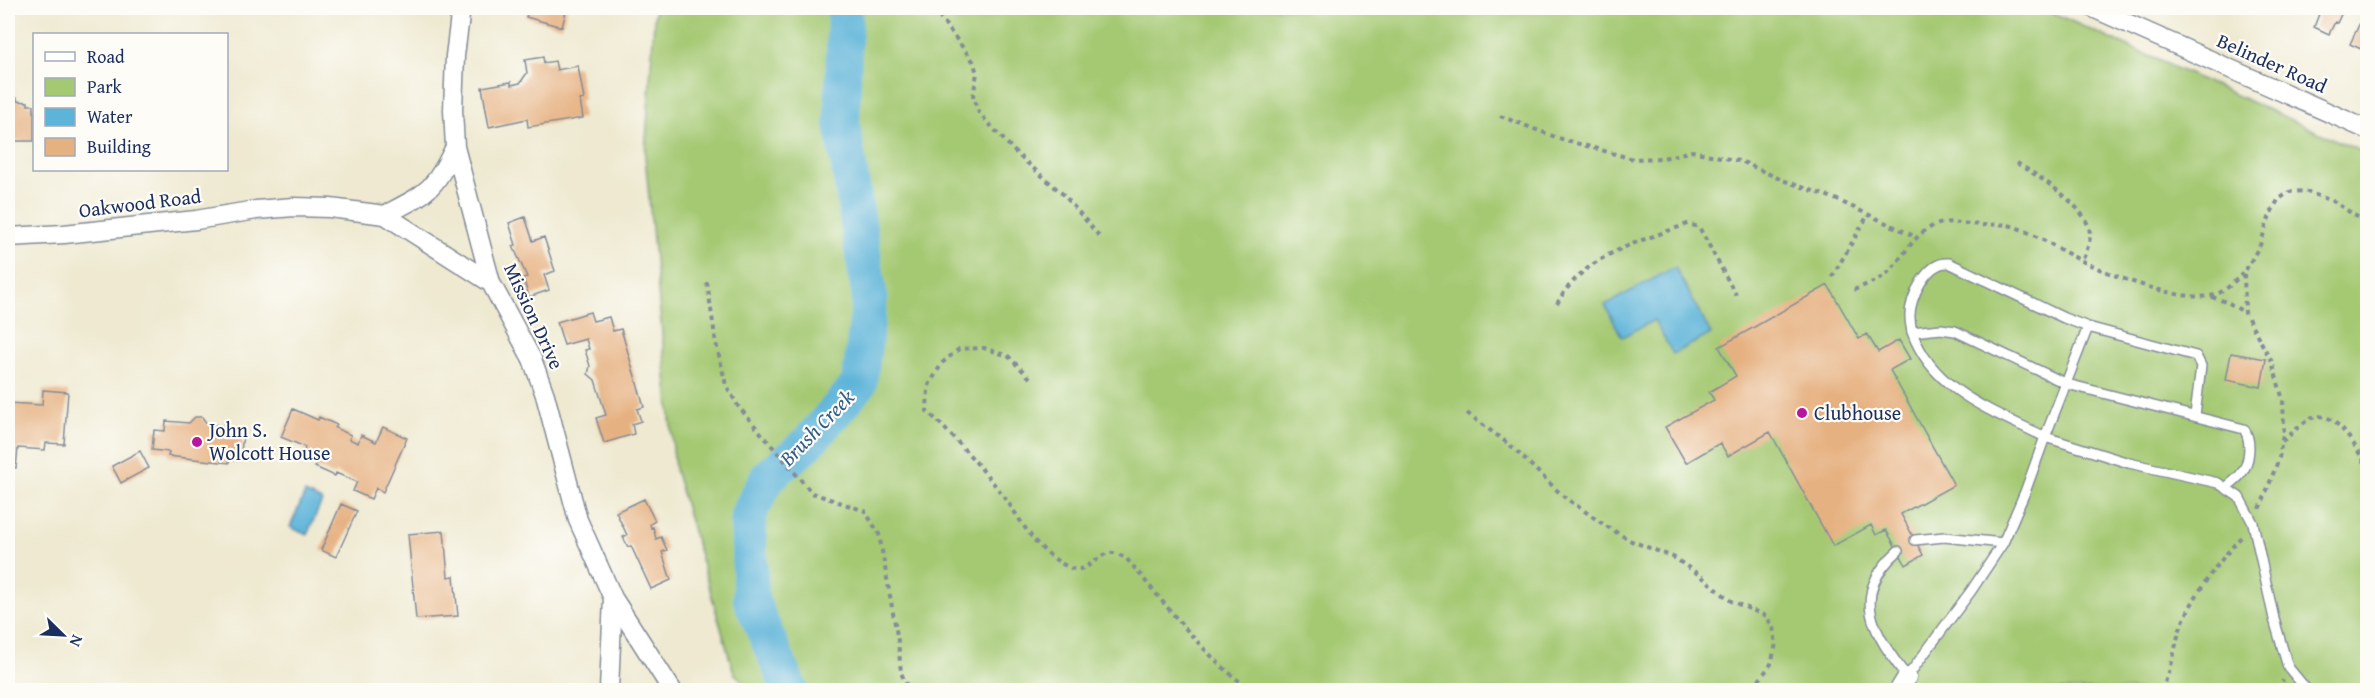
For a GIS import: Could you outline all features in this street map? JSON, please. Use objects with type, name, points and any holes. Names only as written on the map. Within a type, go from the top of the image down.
[{"type":"street","name":"Mission Drive","points":[[461,8],[453,110],[455,147],[491,283],[532,359],[545,395],[578,520],[613,598],[672,690]]},
{"type":"street","name":"Belinder Road","points":[[2093,8],[2367,130]]},
{"type":"street","points":[[385,215],[422,195],[436,183],[455,147]]},
{"type":"street","name":"Oakwood Road","points":[[8,237],[64,234],[196,220],[256,210],[294,207],[330,208],[385,215],[491,283]]},
{"type":"street","points":[[609,690],[613,598]]},
{"type":"lane","points":[[2195,415],[2201,366],[2196,356],[2088,327],[2024,300],[1949,263],[1942,263],[1930,271],[1916,293],[1910,316],[1917,346],[1927,363],[1967,399],[2045,437],[2129,463],[2218,483],[2239,497],[2253,523],[2274,619],[2288,667],[2307,690]]},
{"type":"lane","points":[[1898,551],[1884,563],[1871,586],[1870,612],[1883,645],[1903,684],[2003,543],[2088,327]]},
{"type":"lane","points":[[1912,332],[1941,329],[1955,331],[2067,384],[2244,429],[2249,436],[2248,459],[2240,475],[2225,488]]},
{"type":"lane","points":[[1915,540],[1944,537],[2003,543]]},
{"type":"path","points":[[933,8],[973,61],[977,73],[973,97],[979,113],[1017,154],[1064,195],[1100,237]]},
{"type":"path","points":[[1500,116],[1558,138],[1633,159],[1663,158],[1692,151],[1743,162],[1782,180],[1833,198],[1916,237]]},
{"type":"path","points":[[2017,163],[2062,195],[2086,219],[2090,233],[2088,248],[2082,261]]},
{"type":"path","points":[[2211,296],[2228,288],[2244,273],[2260,245],[2270,215],[2278,200],[2289,192],[2304,191],[2333,201],[2367,224]]},
{"type":"path","points":[[1832,277],[1868,215]]},
{"type":"path","points":[[1854,290],[1886,275],[1916,237],[1929,228],[1944,223],[2002,224],[2015,227],[2082,261],[2164,291],[2186,296],[2211,296],[2245,313]]},
{"type":"path","points":[[1557,304],[1567,286],[1592,263],[1614,252],[1687,224],[1700,226],[1736,295]]},
{"type":"path","points":[[2160,690],[2171,669],[2181,625],[2202,585],[2253,523],[2279,458],[2284,428],[2283,400],[2272,362],[2245,313],[2244,273]]},
{"type":"path","points":[[707,282],[716,343],[726,385],[738,406],[812,494],[865,511],[879,534],[898,641],[901,673],[909,690]]},
{"type":"path","points":[[1029,378],[1008,356],[984,348],[959,349],[942,363],[928,387],[927,411],[961,444],[1000,491],[1033,541],[1056,560],[1071,568],[1083,569],[1109,553],[1116,553],[1126,558],[1228,674],[1251,690]]},
{"type":"path","points":[[1467,413],[1510,445],[1563,496],[1603,524],[1629,540],[1673,557],[1731,601],[1766,616],[1773,627],[1776,644],[1771,664],[1752,690]]},
{"type":"path","points":[[2282,441],[2315,416],[2325,416],[2340,426],[2367,467]]},
{"type":"green space","points":[[655,8],[2042,8],[2367,154],[2367,690],[753,690],[734,673],[675,469],[645,156]]},
{"type":"water","points":[[1675,267],[1711,334],[1673,354],[1654,320],[1622,337],[1605,305]]},
{"type":"water","points":[[305,493],[322,501],[307,535],[290,527]]},
{"type":"building","points":[[529,8],[567,8],[562,27],[526,17]]},
{"type":"building","points":[[2298,8],[2344,8],[2329,34],[2314,27],[2319,14]]},
{"type":"building","points":[[2364,14],[2368,16],[2368,52],[2350,44]]},
{"type":"building","points":[[543,57],[544,63],[555,61],[557,70],[578,66],[584,99],[580,100],[583,118],[528,127],[527,119],[489,127],[482,87],[511,82],[511,85],[520,83],[527,73],[525,60]]},
{"type":"building","points":[[8,97],[33,105],[33,141],[14,141],[14,135],[8,135]]},
{"type":"building","points":[[525,217],[533,241],[544,237],[555,271],[544,275],[549,290],[529,297],[523,278],[527,277],[513,246],[516,245],[509,223]]},
{"type":"building","name":"Clubhouse","points":[[1828,285],[1859,339],[1867,334],[1878,352],[1899,340],[1910,359],[1890,370],[1954,485],[1901,514],[1923,555],[1906,565],[1886,530],[1876,535],[1871,525],[1833,546],[1770,432],[1728,456],[1720,443],[1686,463],[1665,427],[1714,400],[1709,392],[1736,376],[1719,347]]},
{"type":"building","points":[[590,312],[593,321],[609,317],[613,331],[621,329],[644,407],[637,409],[641,421],[632,424],[634,434],[604,443],[596,418],[606,415],[595,380],[588,374],[590,366],[585,350],[589,349],[586,339],[564,345],[557,322]]},
{"type":"building","points":[[2231,353],[2266,359],[2261,387],[2226,380]]},
{"type":"building","points":[[43,390],[68,392],[64,444],[46,443],[45,450],[18,448],[16,468],[8,467],[8,403],[42,405]]},
{"type":"building","points":[[293,409],[337,425],[335,428],[351,435],[349,439],[358,443],[361,435],[376,442],[383,427],[407,438],[383,492],[376,488],[371,499],[353,491],[357,482],[315,467],[319,457],[304,450],[305,447],[281,437]]},
{"type":"building","name":"John S. Wolcott House","points":[[195,417],[202,417],[207,424],[230,427],[229,433],[243,435],[240,461],[229,460],[229,463],[168,456],[169,452],[152,450],[154,430],[165,431],[166,421],[189,423]]},
{"type":"building","points":[[140,451],[149,468],[121,483],[112,466]]},
{"type":"building","points":[[644,499],[655,521],[650,524],[651,528],[653,527],[656,539],[661,537],[667,550],[662,552],[671,580],[651,589],[631,546],[628,547],[623,537],[627,535],[616,512]]},
{"type":"building","points":[[341,504],[357,511],[336,557],[321,550]]},
{"type":"building","points":[[444,531],[448,577],[454,576],[458,616],[416,619],[408,534]]},
{"type":"waterway","name":"Brush Creek","points":[[790,690],[751,600],[748,515],[768,477],[807,444],[859,384],[870,298],[842,123],[845,8]]},
{"type":"place","name":"Clubhouse","points":[[1802,413]]},
{"type":"place","name":"John S. Wolcott House","points":[[197,442]]}]
